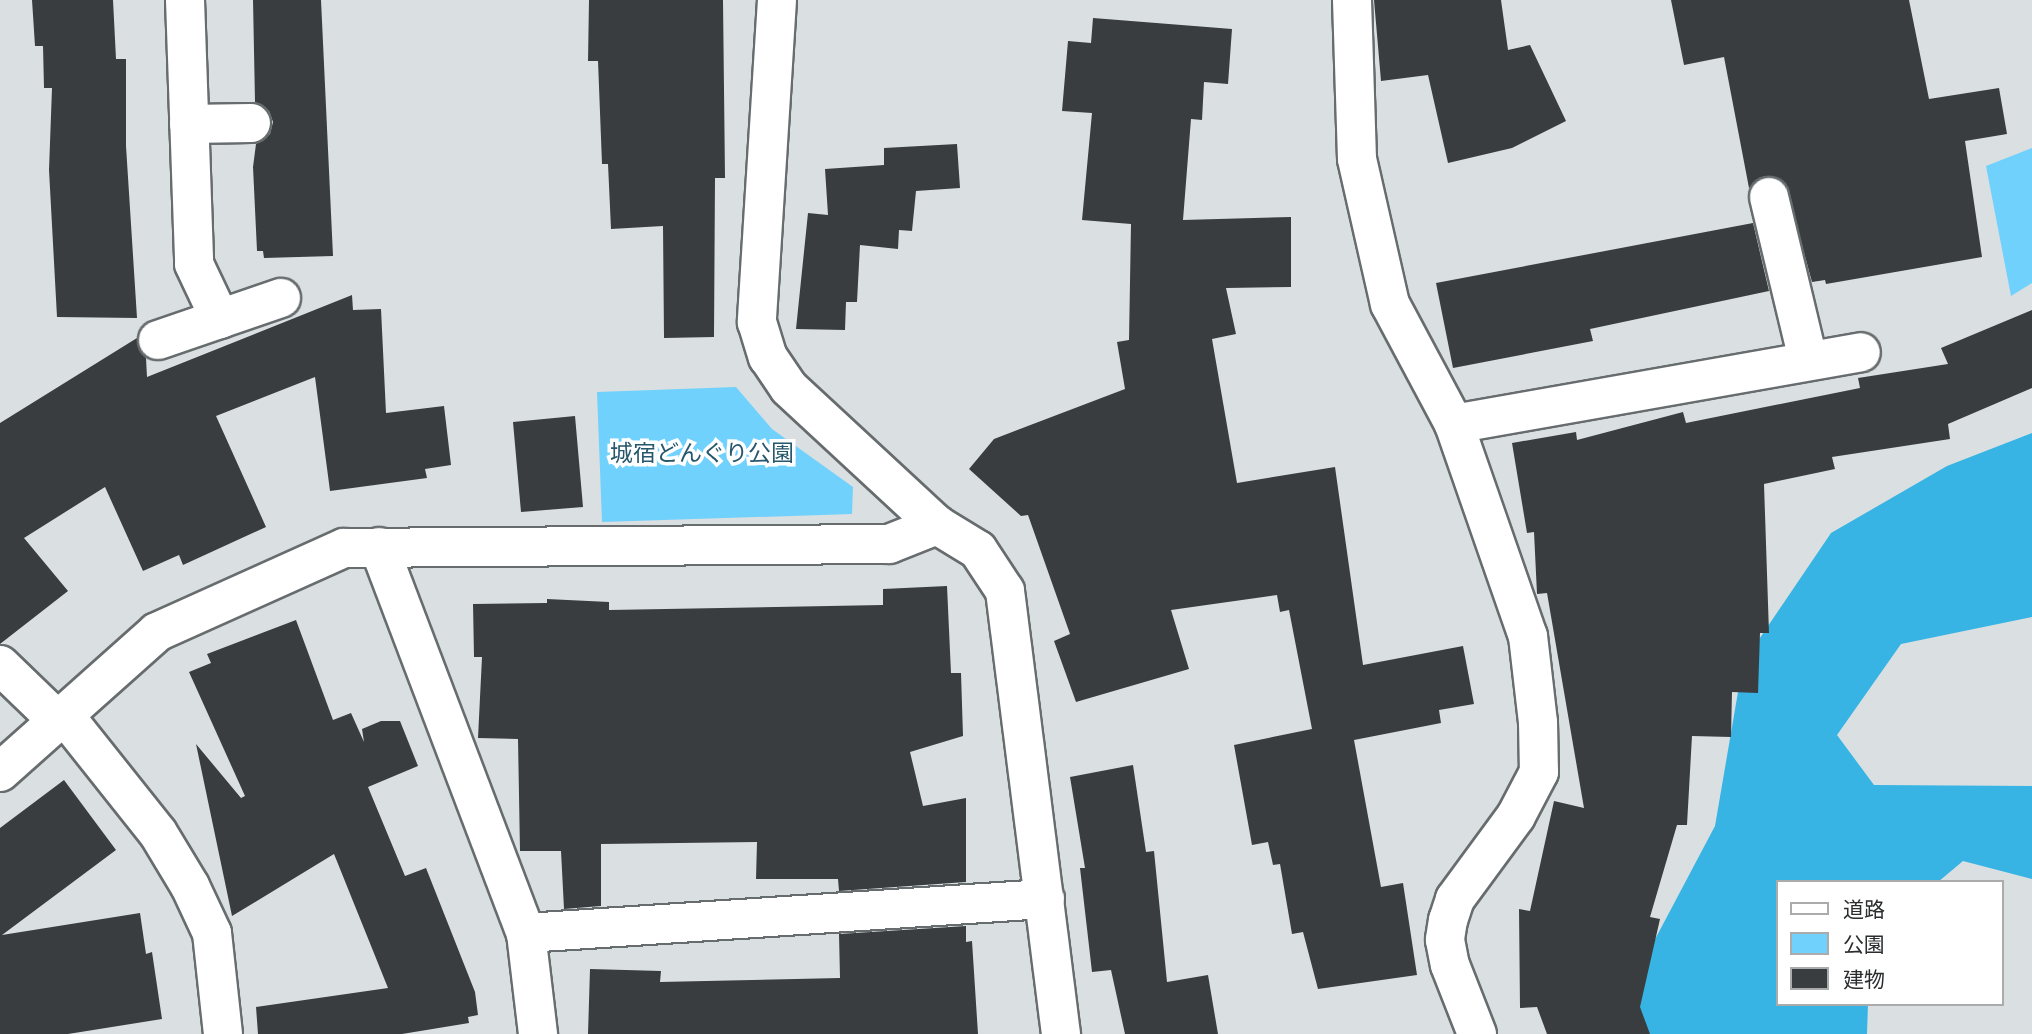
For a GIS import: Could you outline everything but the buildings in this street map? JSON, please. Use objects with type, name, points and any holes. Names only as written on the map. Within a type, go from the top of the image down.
[{"type":"street","points":[[185,0],[194,264],[220,319]]},
{"type":"street","points":[[777,0],[757,322],[768,357],[789,388],[937,525],[978,550],[1005,591],[1061,1034]]},
{"type":"street","points":[[1352,0],[1357,159],[1390,304],[1454,424],[1528,636],[1542,755],[1539,772],[1521,808],[1455,899],[1445,940],[1450,965],[1477,1034]]},
{"type":"street","points":[[189,124],[251,123]]},
{"type":"street","points":[[1769,197],[1808,360]]},
{"type":"street","points":[[158,340],[281,298]]},
{"type":"street","points":[[1454,424],[1861,352]]},
{"type":"street","points":[[0,772],[157,632],[344,548],[889,544],[937,525]]},
{"type":"street","points":[[379,547],[526,933],[538,1034]]},
{"type":"street","points":[[0,665],[61,718],[158,833],[190,886],[212,933],[223,1034]]},
{"type":"street","points":[[526,933],[1045,899]]},
{"type":"green space","points":[[2032,148],[2032,283],[2011,296],[1986,166]]},
{"type":"green space","name":"城宿どんぐり公園","points":[[736,387],[772,429],[853,487],[852,514],[602,522],[597,392]]},
{"type":"shaded area","points":[[2032,433],[2032,617],[1901,644],[1837,735],[1874,785],[2032,786],[2032,879],[1963,861],[1940,880],[1776,880],[1776,1006],[1868,1006],[1867,1034],[1618,1034],[1616,1013],[1715,826],[1743,663],[1831,533],[1947,466]]}]
